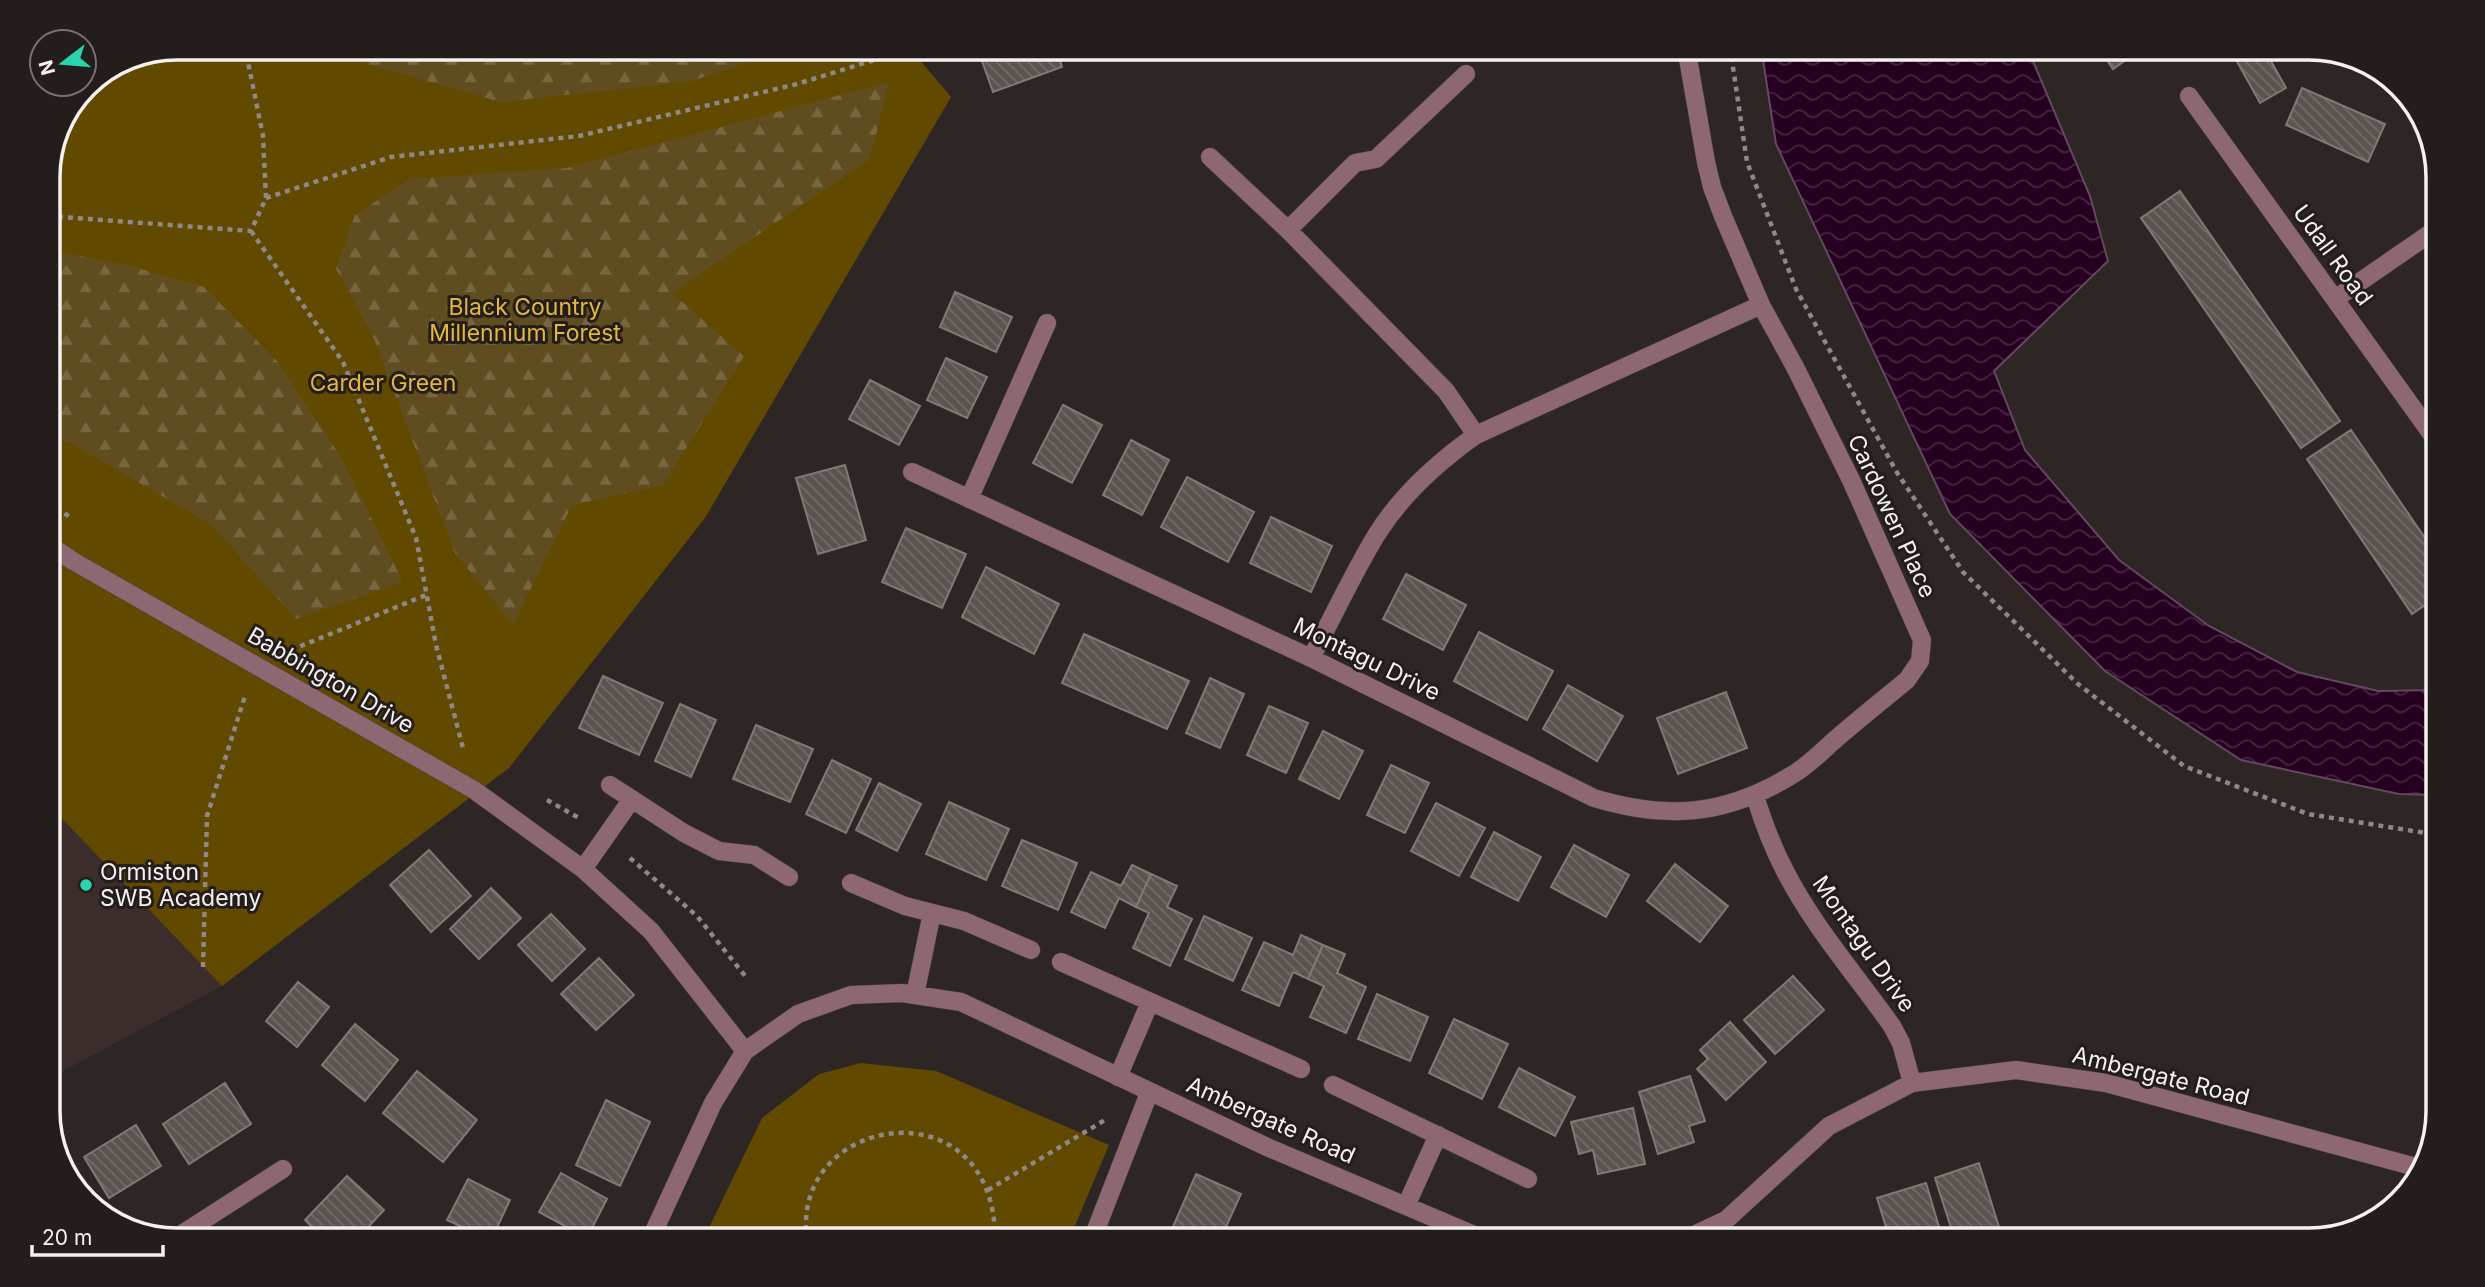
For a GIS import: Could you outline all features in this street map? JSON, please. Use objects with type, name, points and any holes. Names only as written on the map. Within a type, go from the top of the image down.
[{"type":"street","name":"Cardowen Place","points":[[1688,60],[1712,187],[1761,305],[1851,480],[1922,640],[1920,661],[1907,680],[1848,729]]},
{"type":"street","points":[[1287,230],[1354,163],[1376,159],[1466,74]]},
{"type":"street","name":"Udall Road","points":[[2189,96],[2425,425]]},
{"type":"street","points":[[1210,157],[1287,230],[1446,391],[1476,435]]},
{"type":"street","points":[[2335,299],[2425,237]]},
{"type":"street","points":[[1311,658],[1377,533],[1398,505],[1448,455],[1476,435],[1761,305]]},
{"type":"street","points":[[969,499],[1047,323]]},
{"type":"street","name":"Montagu Drive","points":[[912,472],[1311,658],[1594,798],[1628,808],[1671,813],[1714,808],[1755,796],[1795,774],[1848,729]]},
{"type":"street","name":"Babbington Drive","points":[[60,552],[474,790],[583,869],[651,931],[745,1051]]},
{"type":"street","points":[[610,785],[684,833],[719,850],[754,855],[789,877]]},
{"type":"street","name":"Montagu Drive","points":[[1755,796],[1765,828],[1803,902],[1892,1026],[1901,1043],[1912,1083]]},
{"type":"street","points":[[583,869],[632,799]]},
{"type":"street","points":[[851,883],[905,906],[964,921],[1031,950]]},
{"type":"street","points":[[915,995],[932,913]]},
{"type":"street","points":[[1060,962],[1301,1069]]},
{"type":"street","name":"Ambergate Road","points":[[656,1228],[713,1103],[745,1051],[798,1014],[851,995],[902,993],[961,1002],[1267,1147],[1458,1228]]},
{"type":"street","points":[[1118,1077],[1150,1002]]},
{"type":"street","name":"Ambergate Road","points":[[1709,1228],[1726,1220],[1829,1126],[1912,1083],[2016,1070],[2106,1083],[2411,1166]]},
{"type":"street","points":[[1333,1085],[1528,1179]]},
{"type":"street","points":[[1097,1228],[1150,1093]]},
{"type":"street","points":[[1406,1206],[1438,1135]]},
{"type":"street","points":[[191,1228],[283,1169]]},
{"type":"path","points":[[248,60],[263,136],[266,198],[251,231]]},
{"type":"path","points":[[266,198],[391,157],[579,136],[797,84],[875,60]]},
{"type":"path","points":[[1732,60],[1746,162],[1797,289],[1896,471],[1963,572],[2077,684],[2183,766],[2308,814],[2426,833]]},
{"type":"path","points":[[60,217],[251,231]]},
{"type":"path","points":[[251,231],[343,362],[416,538],[436,645],[474,790]]},
{"type":"path","points":[[203,967],[207,816],[255,665],[426,595]]},
{"type":"path","points":[[988,1190],[1150,1093]]},
{"type":"path","points":[[805,1228],[809,1201],[819,1177],[836,1157],[857,1142],[881,1134],[908,1132],[933,1137],[956,1150],[975,1167],[988,1190],[995,1215],[995,1228]]},
{"type":"shaded area","name":"Ormiston SWB Academy","points":[[60,817],[222,986],[60,1073]]},
{"type":"green space","name":"Carder Green","points":[[176,60],[920,60],[951,97],[705,518],[509,768],[222,986],[60,817],[60,169],[63,146],[72,125],[90,98],[98,98],[99,88],[118,75],[154,62]]},
{"type":"green space","points":[[353,60],[755,60],[692,81],[501,102]]},
{"type":"green space","name":"Black Country Millennium Forest","points":[[889,82],[870,159],[672,293],[744,356],[663,485],[572,505],[513,625],[455,553],[374,339],[336,269],[355,215],[410,179],[567,168]]},
{"type":"green space","points":[[60,252],[123,264],[204,287],[277,361],[341,457],[403,582],[296,619],[212,525],[60,437]]},
{"type":"green space","points":[[861,1063],[936,1071],[1109,1145],[1074,1228],[709,1228],[762,1118],[819,1074]]},
{"type":"water","points":[[1763,60],[2032,60],[2090,196],[2108,261],[1994,371],[2025,450],[2119,560],[2209,626],[2297,672],[2378,691],[2426,690],[2426,795],[2399,794],[2241,760],[2105,671],[1950,514],[1776,144]]},
{"type":"building","points":[[982,60],[1060,60],[1062,67],[993,92]]},
{"type":"building","points":[[2107,60],[2126,60],[2113,69]]},
{"type":"building","points":[[2236,60],[2270,60],[2286,88],[2260,103]]},
{"type":"building","points":[[2302,88],[2385,124],[2368,162],[2286,125]]},
{"type":"building","points":[[2180,191],[2340,421],[2301,448],[2141,218]]},
{"type":"building","points":[[955,292],[1012,317],[996,352],[940,327]]},
{"type":"building","points":[[946,358],[987,377],[967,418],[927,400]]},
{"type":"building","points":[[870,380],[920,406],[899,445],[849,419]]},
{"type":"building","points":[[1063,405],[1102,425],[1072,483],[1033,463]]},
{"type":"building","points":[[2351,430],[2425,539],[2425,605],[2412,614],[2307,459]]},
{"type":"building","points":[[1131,440],[1169,460],[1142,515],[1103,495]]},
{"type":"building","points":[[845,465],[866,540],[818,554],[796,478]]},
{"type":"building","points":[[1187,477],[1254,512],[1228,562],[1161,527]]},
{"type":"building","points":[[1271,517],[1332,546],[1311,592],[1250,563]]},
{"type":"building","points":[[906,528],[966,554],[942,608],[882,582]]},
{"type":"building","points":[[986,567],[1059,604],[1034,654],[962,617]]},
{"type":"building","points":[[1406,574],[1466,605],[1443,650],[1383,619]]},
{"type":"building","points":[[1479,632],[1553,671],[1527,720],[1454,681]]},
{"type":"building","points":[[1084,634],[1189,681],[1167,729],[1062,683]]},
{"type":"building","points":[[603,676],[663,703],[639,755],[579,728]]},
{"type":"building","points":[[1210,678],[1244,694],[1220,748],[1186,733]]},
{"type":"building","points":[[1568,685],[1623,716],[1597,761],[1543,729]]},
{"type":"building","points":[[1726,692],[1747,748],[1678,774],[1657,718]]},
{"type":"building","points":[[680,704],[716,720],[691,777],[655,761]]},
{"type":"building","points":[[1269,706],[1308,723],[1286,773],[1247,755]]},
{"type":"building","points":[[756,725],[813,749],[790,802],[733,779]]},
{"type":"building","points":[[1323,731],[1363,751],[1339,799],[1299,779]]},
{"type":"building","points":[[832,760],[871,779],[846,833],[806,814]]},
{"type":"building","points":[[1391,765],[1429,783],[1405,833],[1367,815]]},
{"type":"building","points":[[879,783],[921,804],[897,851],[856,830]]},
{"type":"building","points":[[949,802],[1009,829],[986,880],[926,854]]},
{"type":"building","points":[[1436,803],[1485,828],[1459,876],[1411,851]]},
{"type":"building","points":[[1494,832],[1541,857],[1518,901],[1471,877]]},
{"type":"building","points":[[1022,840],[1077,863],[1058,910],[1002,886]]},
{"type":"building","points":[[1574,845],[1629,875],[1606,917],[1551,887]]},
{"type":"building","points":[[429,850],[471,896],[431,932],[390,885]]},
{"type":"building","points":[[1675,864],[1728,906],[1700,942],[1647,901]]},
{"type":"building","points":[[1132,865],[1151,874],[1136,907],[1119,898],[1105,928],[1071,912],[1091,872],[1121,886]]},
{"type":"building","points":[[1151,874],[1177,886],[1167,907],[1192,919],[1170,966],[1133,948],[1149,913],[1136,907]]},
{"type":"building","points":[[491,888],[521,918],[479,959],[450,929]]},
{"type":"building","points":[[551,914],[585,949],[552,981],[518,945]]},
{"type":"building","points":[[1204,916],[1252,938],[1233,981],[1185,959]]},
{"type":"building","points":[[1301,935],[1323,945],[1308,979],[1293,972],[1279,1006],[1242,990],[1264,942],[1293,955]]},
{"type":"building","points":[[1323,945],[1345,954],[1337,973],[1366,987],[1346,1033],[1310,1017],[1324,986],[1308,979]]},
{"type":"building","points":[[599,958],[634,995],[596,1030],[561,994]]},
{"type":"building","points":[[1793,976],[1824,1010],[1775,1054],[1744,1020]]},
{"type":"building","points":[[298,982],[329,1007],[297,1047],[266,1021]]},
{"type":"building","points":[[1377,994],[1428,1017],[1410,1061],[1358,1039]]},
{"type":"building","points":[[1454,1019],[1508,1044],[1482,1099],[1429,1073]]},
{"type":"building","points":[[1730,1022],[1766,1062],[1726,1100],[1697,1069],[1708,1059],[1700,1050]]},
{"type":"building","points":[[355,1024],[398,1060],[365,1101],[322,1065]]},
{"type":"building","points":[[1519,1068],[1575,1097],[1555,1136],[1499,1107]]},
{"type":"building","points":[[417,1071],[477,1120],[443,1162],[383,1113]]},
{"type":"building","points":[[1690,1076],[1705,1121],[1689,1126],[1694,1142],[1658,1154],[1639,1092]]},
{"type":"building","points":[[225,1083],[251,1124],[189,1164],[163,1124]]},
{"type":"building","points":[[606,1100],[650,1122],[620,1186],[576,1165]]},
{"type":"building","points":[[1633,1108],[1645,1164],[1598,1174],[1593,1150],[1579,1154],[1571,1122]]},
{"type":"building","points":[[136,1125],[161,1166],[109,1198],[84,1157]]},
{"type":"building","points":[[1979,1163],[1999,1227],[1951,1228],[1935,1178]]},
{"type":"building","points":[[561,1173],[607,1199],[592,1228],[569,1228],[539,1212]]},
{"type":"building","points":[[1196,1174],[1241,1194],[1225,1228],[1172,1228]]},
{"type":"building","points":[[347,1176],[384,1210],[367,1228],[313,1228],[305,1220]]},
{"type":"building","points":[[468,1179],[510,1200],[497,1228],[465,1228],[447,1220]]},
{"type":"building","points":[[1926,1183],[1939,1228],[1886,1228],[1877,1198]]},
{"type":"place","name":"Ormiston SWB Academy","points":[[86,885]]}]
